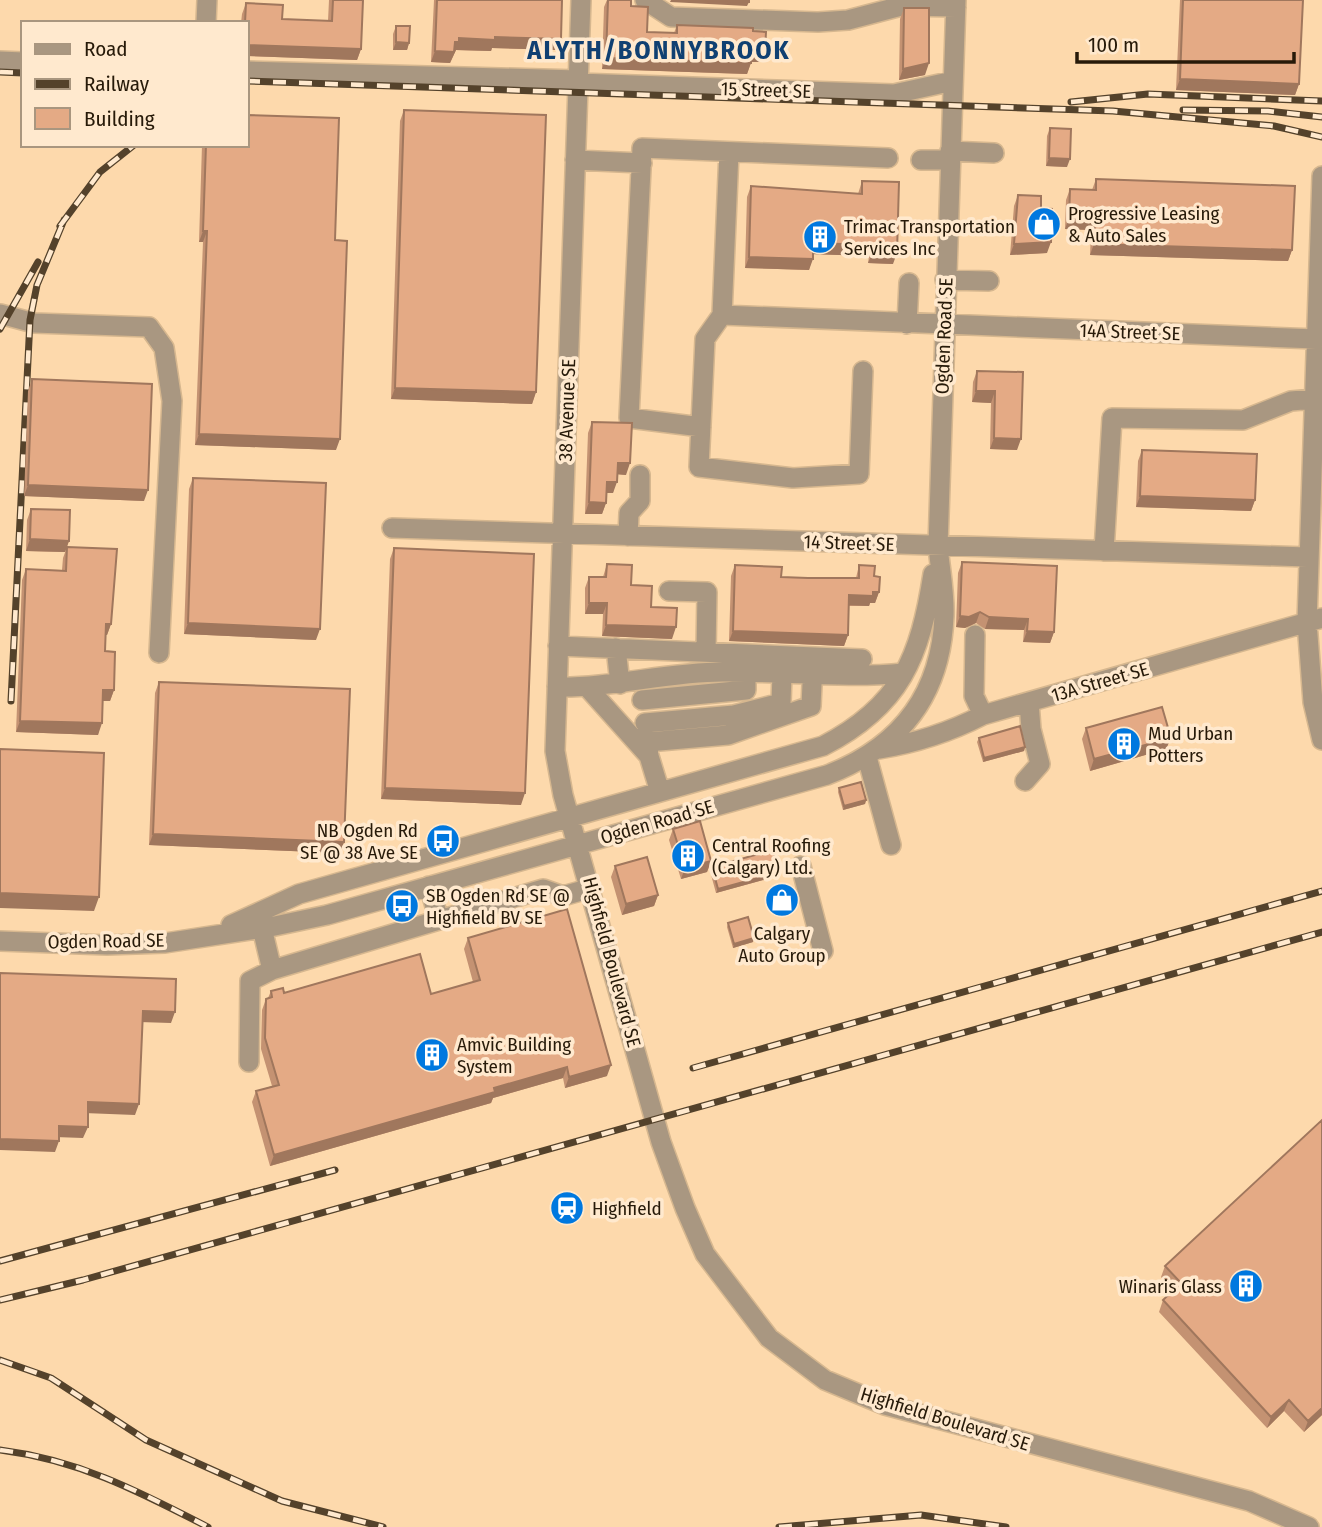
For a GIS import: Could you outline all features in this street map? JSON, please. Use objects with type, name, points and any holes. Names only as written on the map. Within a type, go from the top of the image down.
[{"type":"street","points":[[206,21],[207,0]]},
{"type":"street","name":"38 Avenue SE","points":[[570,817],[555,751],[581,0]]},
{"type":"street","points":[[645,0],[671,17],[818,22],[848,20],[901,6],[956,3]]},
{"type":"street","name":"Ogden Road SE","points":[[0,941],[165,943],[327,915],[827,775],[874,753],[903,726],[926,696],[940,659],[944,614],[938,546],[956,3]]},
{"type":"street","points":[[0,61],[21,62]]},
{"type":"street","name":"15 Street SE","points":[[248,71],[894,94],[953,81]]},
{"type":"street","points":[[701,427],[629,418],[642,148],[888,158]]},
{"type":"street","points":[[729,152],[722,315],[705,339],[699,467],[793,478],[859,474],[863,371]]},
{"type":"street","points":[[921,160],[994,153]]},
{"type":"street","points":[[575,160],[642,163]]},
{"type":"street","points":[[1322,176],[1307,558],[1314,620],[1313,702],[1322,740]]},
{"type":"street","points":[[946,280],[989,281]]},
{"type":"street","points":[[907,324],[909,283]]},
{"type":"street","points":[[0,314],[34,323],[149,327],[164,348],[172,401],[159,653]]},
{"type":"street","name":"14A Street SE","points":[[722,315],[1316,339]]},
{"type":"street","points":[[1104,551],[1112,418],[1242,421],[1291,401],[1314,399]]},
{"type":"street","points":[[628,536],[629,513],[640,501],[640,475]]},
{"type":"street","name":"14 Street SE","points":[[392,528],[1307,558]]},
{"type":"street","name":"Ogden Road SE","points":[[212,933],[299,894],[823,746],[865,719],[893,692],[916,653],[938,546]]},
{"type":"street","points":[[669,591],[708,592],[716,659]]},
{"type":"street","name":"13A Street SE","points":[[874,753],[954,730],[983,715],[1314,620]]},
{"type":"street","points":[[975,635],[974,696],[983,715]]},
{"type":"street","points":[[558,646],[616,648],[812,666],[865,677],[904,673]]},
{"type":"street","points":[[616,648],[607,683],[647,740]]},
{"type":"street","points":[[646,680],[716,659],[746,673],[782,674],[812,666],[862,659]]},
{"type":"street","points":[[647,740],[728,736],[811,706],[812,666]]},
{"type":"street","points":[[557,687],[646,680],[746,690],[746,673]]},
{"type":"street","points":[[647,740],[781,703],[782,674]]},
{"type":"street","points":[[646,680],[647,740],[660,792]]},
{"type":"street","points":[[1025,781],[1040,764],[1031,729],[1029,702]]},
{"type":"street","points":[[874,753],[891,845]]},
{"type":"street","name":"Highfield Boulevard SE","points":[[570,817],[661,1142],[685,1208],[705,1254],[769,1338],[825,1380],[885,1405],[1249,1501],[1309,1527]]},
{"type":"street","points":[[801,866],[823,951]]},
{"type":"street","points":[[429,886],[439,920]]},
{"type":"street","points":[[249,1062],[250,981],[272,970],[543,889],[563,896],[591,888]]},
{"type":"street","points":[[262,928],[272,970]]},
{"type":"building","points":[[333,0],[363,0],[361,49],[248,45],[246,3],[283,5],[282,19],[332,21]]},
{"type":"building","points":[[437,0],[562,0],[561,39],[459,38],[459,42],[455,42],[454,52],[435,51]]},
{"type":"building","points":[[608,0],[631,0],[631,6],[648,7],[647,32],[677,33],[677,25],[753,28],[753,31],[766,32],[765,51],[751,51],[751,63],[606,58]]},
{"type":"building","points":[[706,0],[749,0],[749,2]]},
{"type":"building","points":[[1183,0],[1303,0],[1299,84],[1180,79]]},
{"type":"building","points":[[904,8],[929,8],[929,63],[903,69]]},
{"type":"building","points":[[396,26],[410,26],[409,43],[396,42]]},
{"type":"building","points":[[404,110],[546,115],[536,392],[395,388]]},
{"type":"building","points":[[248,115],[339,118],[335,240],[347,241],[340,439],[199,434],[207,231],[203,231],[206,147],[248,147]]},
{"type":"building","points":[[1050,128],[1071,129],[1070,159],[1049,158]]},
{"type":"building","points":[[1096,179],[1295,186],[1292,250],[1094,244],[1095,219],[1069,218],[1070,189],[1096,190]]},
{"type":"building","name":"Trimac Transportation Services Inc","points":[[862,181],[899,182],[897,253],[873,252],[873,245],[813,243],[813,259],[749,257],[751,186],[862,194]]},
{"type":"building","points":[[1018,195],[1041,196],[1041,208],[1052,209],[1051,242],[1014,244]]},
{"type":"building","points":[[977,371],[1023,372],[1021,439],[994,438],[995,391],[976,391]]},
{"type":"building","points":[[32,379],[152,384],[148,490],[28,485]]},
{"type":"building","points":[[592,422],[632,423],[630,463],[618,463],[617,482],[607,482],[606,503],[589,502]]},
{"type":"building","points":[[1142,450],[1257,454],[1255,500],[1140,496]]},
{"type":"building","points":[[193,478],[326,483],[320,629],[188,623]]},
{"type":"building","points":[[31,509],[70,510],[69,541],[30,539]]},
{"type":"building","points":[[67,547],[117,549],[111,624],[106,624],[105,651],[115,652],[114,690],[103,690],[102,723],[20,721],[26,569],[66,571]]},
{"type":"building","points":[[394,548],[534,554],[525,793],[385,788]]},
{"type":"building","points":[[962,562],[1057,566],[1054,632],[1027,631],[1028,619],[989,617],[980,612],[969,617],[960,616]]},
{"type":"building","points":[[607,564],[632,565],[631,585],[652,586],[651,607],[677,608],[676,627],[606,625],[607,603],[589,603],[589,577],[606,577]]},
{"type":"building","points":[[735,565],[782,567],[781,577],[808,578],[859,578],[859,565],[875,566],[874,576],[880,577],[879,592],[873,592],[873,596],[849,595],[848,635],[733,631]]},
{"type":"building","points":[[159,682],[350,689],[344,842],[153,834]]},
{"type":"building","name":"Mud Urban Potters","points":[[1162,707],[1171,738],[1094,759],[1086,728]]},
{"type":"building","points":[[1020,726],[1025,747],[984,758],[979,738]]},
{"type":"building","points":[[0,749],[104,753],[99,897],[0,893]]},
{"type":"building","points":[[861,782],[866,800],[844,806],[839,788]]},
{"type":"building","points":[[700,821],[711,861],[685,868],[673,829]]},
{"type":"building","points":[[773,850],[779,872],[718,889],[712,867]]},
{"type":"building","points":[[647,857],[658,895],[626,904],[615,866]]},
{"type":"building","name":"Amvic Building System","points":[[567,909],[611,1065],[569,1077],[567,1067],[494,1088],[495,1092],[274,1155],[256,1091],[279,1085],[265,1038],[266,999],[272,997],[271,991],[283,988],[284,993],[420,954],[431,994],[480,980],[468,938]]},
{"type":"building","points":[[748,917],[754,938],[734,944],[728,923]]},
{"type":"building","points":[[0,973],[176,979],[175,1012],[143,1011],[139,1104],[88,1102],[88,1127],[59,1126],[59,1141],[0,1139]]},
{"type":"building","name":"Winaris Glass","points":[[1322,1120],[1322,1408],[1308,1421],[1289,1400],[1271,1417],[1163,1300],[1181,1283],[1165,1266]]},
{"type":"railway","points":[[0,72],[21,73]]},
{"type":"railway","points":[[248,81],[1113,111],[1274,126],[1322,137]]},
{"type":"railway","points":[[1071,102],[1148,94],[1322,101]]},
{"type":"railway","points":[[1183,110],[1268,111],[1322,117]]},
{"type":"railway","points":[[60,226],[100,172],[131,147]]},
{"type":"railway","points":[[11,701],[30,320],[37,285],[64,220]]},
{"type":"railway","points":[[0,329],[38,262]]},
{"type":"railway","points":[[693,1068],[1322,891]]},
{"type":"railway","points":[[0,1300],[83,1280],[1322,932]]},
{"type":"railway","points":[[0,1261],[335,1170]]},
{"type":"railway","points":[[0,1360],[51,1378],[146,1440],[282,1501],[383,1527]]},
{"type":"railway","points":[[0,1450],[82,1469],[132,1489],[208,1527]]},
{"type":"railway","points":[[779,1527],[921,1515],[1006,1527]]},
{"type":"place","name":"Progressive Leasing & Auto Sales","points":[[1044,224]]},
{"type":"place","name":"Trimac Transportation Services Inc","points":[[820,237]]},
{"type":"place","name":"Mud Urban Potters","points":[[1124,744]]},
{"type":"place","name":"NB Ogden Rd SE @ 38 Ave SE","points":[[443,841]]},
{"type":"place","name":"Central Roofing (Calgary) Ltd.","points":[[688,856]]},
{"type":"place","name":"Calgary Auto Group","points":[[782,900]]},
{"type":"place","name":"SB Ogden Rd SE @ Highfield BV SE","points":[[402,906]]},
{"type":"place","name":"Amvic Building System","points":[[432,1055]]},
{"type":"place","name":"Highfield","points":[[567,1208]]},
{"type":"place","name":"Winaris Glass","points":[[1246,1286]]},
{"type":"district","name":"ALYTH/BONNYBROOK","points":[[659,50]]}]
